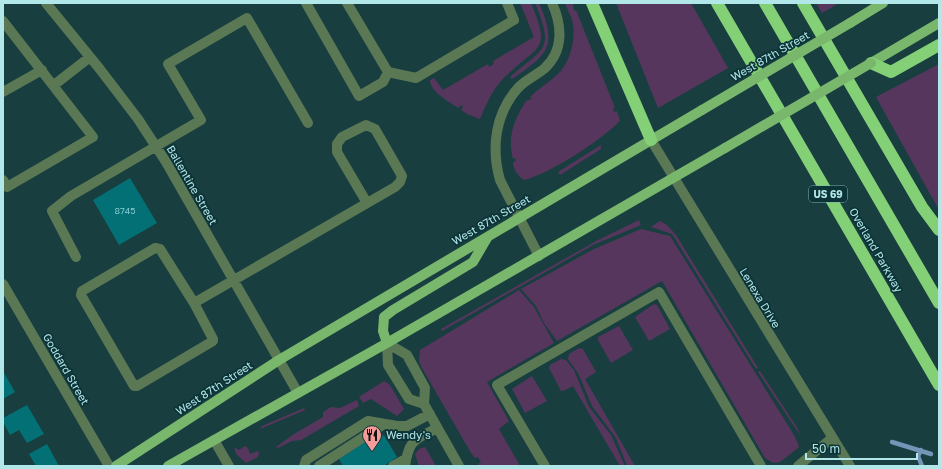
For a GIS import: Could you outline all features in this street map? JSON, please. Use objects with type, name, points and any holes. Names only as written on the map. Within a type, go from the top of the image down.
[{"type":"highway","points":[[592,3],[651,140]]},
{"type":"highway","name":"Overland Parkway","points":[[718,3],[939,385]]},
{"type":"highway","points":[[765,3],[939,303]]},
{"type":"highway","points":[[803,3],[922,207],[939,230]]},
{"type":"highway","points":[[871,63],[890,72],[939,45]]},
{"type":"main road","name":"West 87th Street","points":[[116,466],[279,360],[883,3]]},
{"type":"main road","points":[[168,466],[539,256],[939,24]]},
{"type":"main road","points":[[387,343],[383,331],[384,317],[393,310],[473,262],[488,236]]},
{"type":"street","name":"Ballentine Street","points":[[46,3],[138,119],[234,281],[298,393]]},
{"type":"street","points":[[306,3],[360,96],[383,82],[388,72]]},
{"type":"street","points":[[347,3],[388,72],[416,78],[514,20],[507,3]]},
{"type":"street","points":[[539,256],[500,180],[496,162],[495,138],[502,113],[512,96],[519,87],[545,68],[555,55],[558,46],[560,27],[552,3]]},
{"type":"street","points":[[76,257],[52,212],[71,196],[201,120],[168,64],[247,18],[308,123]]},
{"type":"street","points":[[3,21],[93,137],[7,187],[3,180]]},
{"type":"street","points":[[54,85],[90,57]]},
{"type":"street","points":[[3,92],[42,70]]},
{"type":"street","points":[[194,303],[395,187],[400,182],[402,176],[375,129],[366,125],[342,137],[337,144],[337,152],[367,203]]},
{"type":"street","name":"Lenexa Drive","points":[[651,140],[850,466]]},
{"type":"street","points":[[155,248],[160,249],[194,303],[213,339],[213,342],[137,386],[134,386],[81,295],[82,291],[155,248]]},
{"type":"street","name":"Goddard Street","points":[[3,284],[109,466]]},
{"type":"street","points":[[545,466],[497,385],[659,292],[761,466]]},
{"type":"street","points":[[387,343],[388,365],[408,399],[424,404]]},
{"type":"street","points":[[387,343],[407,355],[425,388],[424,404],[459,466]]},
{"type":"street","points":[[304,466],[306,460],[368,421],[407,426],[430,414]]},
{"type":"street","points":[[319,466],[384,424]]},
{"type":"street","points":[[393,466],[405,462],[407,450],[414,441],[437,428]]},
{"type":"street","points":[[798,466],[832,438]]},
{"type":"street","points":[[214,440],[230,466]]},
{"type":"shaded area","points":[[520,3],[531,3],[540,30],[541,39],[539,45],[535,51],[503,79],[495,89],[488,100],[480,119],[467,114],[461,110],[463,107],[461,105],[458,108],[437,93],[433,89],[430,80],[434,78],[443,90],[488,64],[489,67],[494,64],[493,61],[534,37]]},
{"type":"shaded area","points":[[535,3],[539,3],[548,30],[546,48],[534,63],[512,79],[510,77],[531,60],[543,47],[545,40],[544,31]]},
{"type":"shaded area","points":[[565,3],[573,3],[574,11],[576,10],[615,108],[613,109],[614,112],[617,111],[620,121],[588,147],[561,164],[548,171],[524,180],[516,172],[513,165],[513,162],[516,161],[515,158],[513,159],[511,151],[511,136],[518,115],[526,101],[532,99],[530,97],[536,91],[562,70],[569,57],[574,34],[572,20]]},
{"type":"shaded area","points":[[616,3],[691,3],[728,68],[658,108]]},
{"type":"shaded area","points":[[816,3],[839,3],[822,13]]},
{"type":"shaded area","points":[[939,64],[939,210],[876,97]]},
{"type":"shaded area","points":[[601,145],[601,149],[560,175],[558,172]]},
{"type":"shaded area","points":[[639,220],[641,225],[593,245],[442,331],[441,329],[598,240]]},
{"type":"shaded area","points":[[660,221],[667,225],[676,235],[758,368],[756,369],[672,234],[651,227]]},
{"type":"shaded area","points":[[641,229],[670,236],[794,435],[799,446],[798,448],[780,462],[773,463],[765,458],[662,281],[557,341],[544,323],[536,306],[521,289],[594,249]]},
{"type":"shaded area","points":[[519,290],[534,307],[554,343],[487,382],[509,421],[499,429],[520,466],[479,466],[478,464],[481,462],[478,457],[475,458],[471,453],[422,368],[419,362],[420,350]]},
{"type":"shaded area","points":[[654,304],[657,305],[670,329],[649,341],[635,317]]},
{"type":"shaded area","points":[[619,326],[633,350],[611,363],[598,340],[598,337]]},
{"type":"shaded area","points":[[579,348],[583,349],[596,372],[585,379],[635,466],[627,466],[616,438],[592,406],[578,373],[568,359],[569,354]]},
{"type":"shaded area","points":[[561,359],[566,360],[574,370],[589,407],[611,435],[625,466],[620,466],[573,386],[561,391],[549,368],[550,365]]},
{"type":"shaded area","points":[[760,371],[798,429],[800,435],[758,372]]},
{"type":"shaded area","points":[[532,376],[547,401],[525,413],[512,389]]},
{"type":"shaded area","points":[[384,381],[390,385],[404,409],[397,416],[371,399],[363,403],[359,397]]},
{"type":"shaded area","points":[[357,400],[359,406],[301,440],[292,441],[278,448],[276,447],[294,434],[323,417],[323,412],[331,407],[340,408]]},
{"type":"shaded area","points":[[304,408],[305,410],[260,429],[262,426]]},
{"type":"shaded area","points":[[245,446],[248,448],[250,454],[257,451],[259,452],[258,457],[246,463],[236,454],[234,447],[239,450]]},
{"type":"shaded area","points":[[425,447],[436,466],[419,466],[415,454],[419,449]]},
{"type":"building","points":[[130,178],[157,223],[119,245],[93,200]]},
{"type":"building","points":[[3,371],[15,392],[3,399]]},
{"type":"building","points":[[27,405],[44,434],[27,443],[19,430],[10,435],[3,422],[3,418]]},
{"type":"building","name":"Wendy's","points":[[384,435],[397,457],[384,466],[343,466],[339,459],[365,442],[367,445]]},
{"type":"building","points":[[47,444],[59,466],[36,466],[29,454]]},
{"type":"waterway","points":[[892,442],[931,454]]},
{"type":"waterway","points":[[921,450],[918,456],[922,466]]},
{"type":"place","name":"Wendy's","points":[[372,452]]}]
